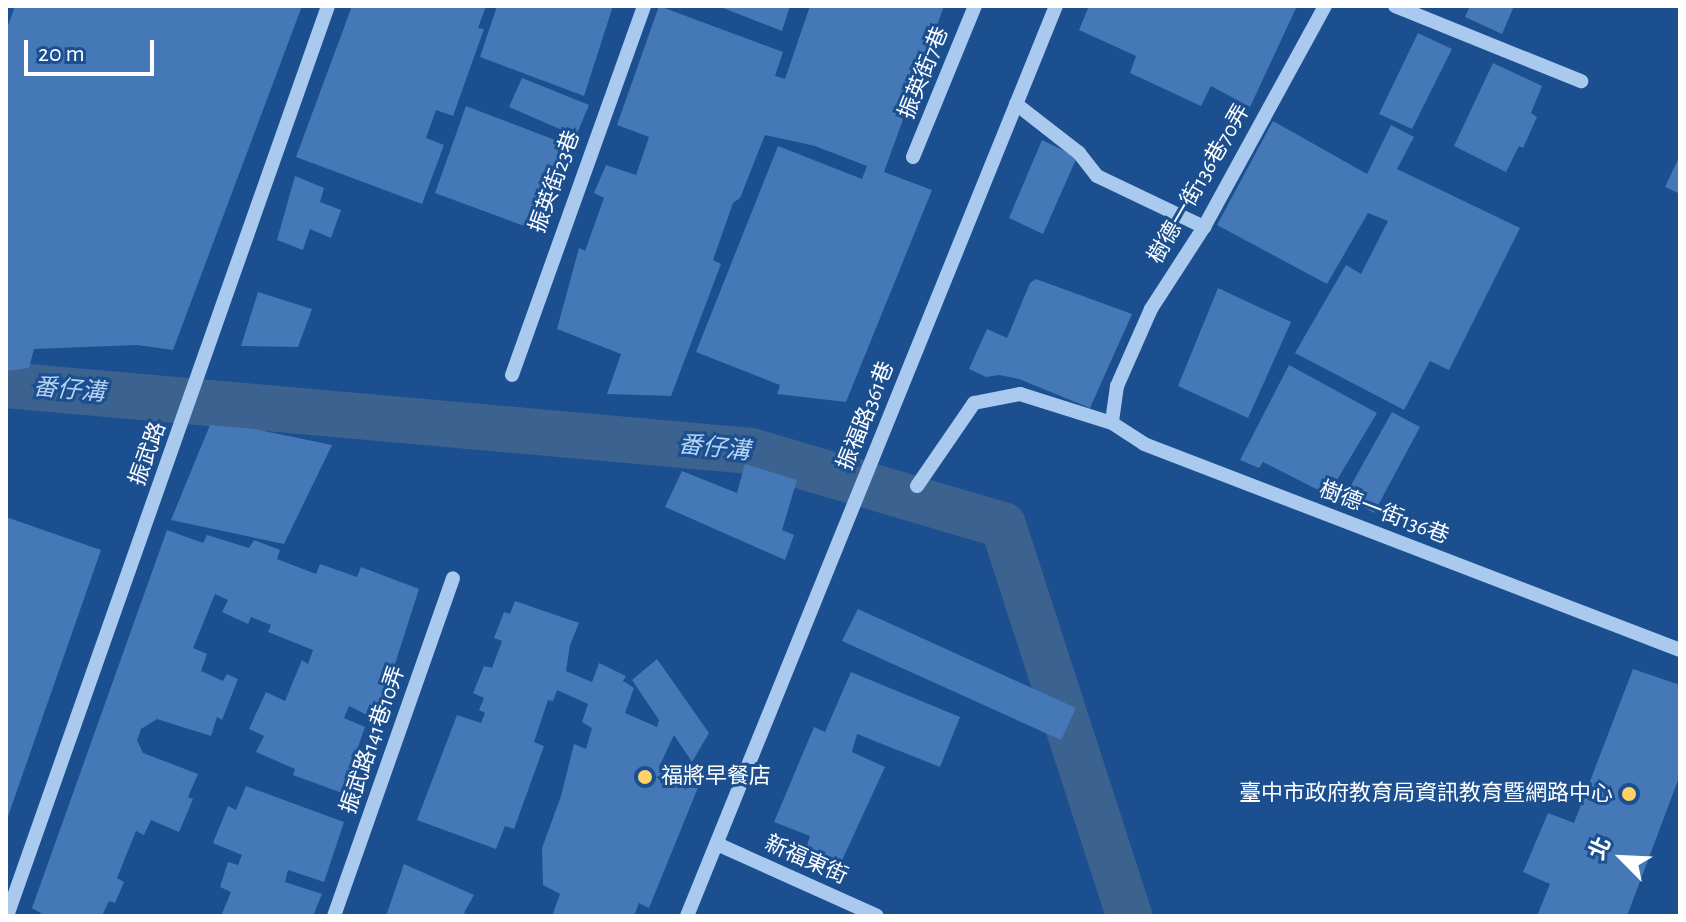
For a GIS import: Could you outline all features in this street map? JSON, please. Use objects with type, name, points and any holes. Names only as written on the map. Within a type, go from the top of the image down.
[{"type":"street","name":"振武路","points":[[7,916],[328,6]]},
{"type":"street","name":"振英街23巷","points":[[512,375],[644,6]]},
{"type":"street","name":"振英街7巷","points":[[913,157],[975,6]]},
{"type":"street","name":"振福路361巷","points":[[687,916],[1056,6]]},
{"type":"street","name":"樹德一街136巷70弄","points":[[1112,423],[1117,386],[1151,309],[1204,227],[1325,6]]},
{"type":"street","points":[[1395,6],[1581,81]]},
{"type":"street","points":[[1016,104],[1079,153],[1097,176],[1204,227]]},
{"type":"street","name":"樹德一街136巷","points":[[917,486],[974,403],[1020,394],[1112,423],[1144,444],[1680,650]]},
{"type":"street","name":"振武路141巷10弄","points":[[334,916],[453,578]]},
{"type":"street","name":"新福東街","points":[[717,844],[877,916]]},
{"type":"building","points":[[15,6],[302,6],[173,350],[137,345],[34,349],[29,368],[6,371],[6,31]]},
{"type":"building","points":[[352,6],[486,6],[478,28],[484,29],[453,116],[436,110],[426,138],[444,145],[422,204],[296,157]]},
{"type":"building","points":[[497,6],[613,6],[584,96],[480,57]]},
{"type":"building","points":[[659,6],[783,52],[775,76],[785,79],[810,6],[944,6],[884,172],[932,190],[846,402],[777,394],[780,385],[696,352],[778,146],[862,179],[867,166],[815,146],[765,135],[740,198],[733,203],[713,260],[721,264],[671,396],[607,394],[621,354],[557,329],[579,248],[585,251],[604,198],[594,193],[606,165],[636,175],[649,137],[617,125]]},
{"type":"building","points":[[718,6],[790,6],[782,31]]},
{"type":"building","points":[[1089,6],[1297,6],[1250,107],[1211,86],[1201,106],[1130,73],[1136,56],[1079,30]]},
{"type":"building","points":[[1470,6],[1514,6],[1502,34],[1465,17]]},
{"type":"building","points":[[1418,33],[1452,49],[1412,129],[1379,114]]},
{"type":"building","points":[[1493,63],[1542,86],[1531,113],[1537,117],[1523,148],[1519,146],[1506,172],[1454,146]]},
{"type":"building","points":[[522,78],[589,105],[576,136],[509,107]]},
{"type":"building","points":[[466,106],[568,145],[535,230],[435,193]]},
{"type":"building","points":[[1273,121],[1367,174],[1391,125],[1414,137],[1397,169],[1520,228],[1449,370],[1430,361],[1404,410],[1295,353],[1346,265],[1361,274],[1388,221],[1368,213],[1327,284],[1217,225]]},
{"type":"building","points":[[1042,140],[1077,157],[1043,234],[1009,218]]},
{"type":"building","points":[[1680,155],[1680,194],[1665,187]]},
{"type":"building","points":[[295,176],[324,188],[320,202],[341,210],[331,238],[310,229],[303,250],[277,240]]},
{"type":"building","points":[[1036,279],[1132,314],[1090,408],[1019,379],[999,375],[986,377],[969,369],[987,329],[1007,338],[1030,283]]},
{"type":"building","points":[[1218,288],[1291,322],[1248,418],[1178,386]]},
{"type":"building","points":[[258,292],[312,309],[298,347],[241,346]]},
{"type":"building","points":[[1289,365],[1377,413],[1328,495],[1263,462],[1259,468],[1240,460]]},
{"type":"building","points":[[1392,412],[1420,427],[1374,513],[1345,496]]},
{"type":"building","points":[[210,425],[254,429],[332,445],[284,544],[171,520]]},
{"type":"building","points":[[745,464],[797,480],[782,530],[794,535],[785,560],[665,507],[682,471],[737,493]]},
{"type":"building","points":[[6,517],[101,550],[6,822]]},
{"type":"building","points":[[167,530],[203,543],[207,535],[249,548],[254,540],[280,550],[277,559],[316,574],[320,564],[357,577],[361,567],[419,589],[377,720],[349,706],[344,718],[365,727],[342,793],[293,775],[295,769],[256,752],[264,736],[249,729],[266,692],[285,701],[302,660],[308,664],[313,650],[268,632],[271,625],[251,617],[248,624],[222,612],[228,600],[215,594],[193,648],[207,654],[201,671],[223,681],[227,674],[238,679],[222,720],[217,717],[211,736],[157,719],[141,729],[137,740],[143,753],[198,774],[188,797],[193,799],[179,832],[151,820],[144,835],[136,831],[117,878],[124,882],[115,903],[109,901],[102,916],[46,916],[32,908]]},
{"type":"building","points":[[515,601],[579,623],[570,645],[566,671],[592,682],[599,663],[626,676],[623,681],[634,688],[625,713],[657,727],[659,720],[632,680],[657,659],[709,733],[692,762],[674,735],[659,767],[699,785],[649,908],[639,903],[634,916],[552,916],[560,894],[543,885],[542,848],[561,796],[574,744],[586,749],[592,728],[582,722],[588,704],[557,690],[553,701],[548,700],[534,742],[544,746],[514,829],[505,826],[496,849],[417,820],[457,715],[481,723],[485,713],[479,710],[484,698],[473,693],[484,666],[492,668],[502,641],[494,638],[504,612],[510,614]]},
{"type":"building","points":[[858,609],[1076,708],[1061,740],[842,641]]},
{"type":"building","name":"臺中市政府教育局資訊教育暨網路中心","points":[[1633,669],[1680,685],[1680,775],[1627,916],[1537,916],[1550,884],[1523,872],[1548,813],[1574,823]]},
{"type":"building","points":[[851,672],[960,717],[940,767],[857,734],[852,752],[885,767],[838,869],[804,855],[810,836],[774,822],[814,727],[825,732]]},
{"type":"building","points":[[246,786],[344,822],[324,882],[288,870],[285,882],[322,894],[313,916],[221,916],[231,892],[220,887],[228,862],[238,865],[242,855],[213,843],[228,806],[236,810]]},
{"type":"building","points":[[404,864],[474,895],[464,913],[471,916],[386,916]]},
{"type":"waterway","name":"番仔溝","points":[[6,385],[751,451],[1003,525],[1129,916]]},
{"type":"place","name":"福將早餐店","points":[[645,777]]},
{"type":"place","name":"臺中市政府教育局資訊教育暨網路中心","points":[[1629,794]]}]
